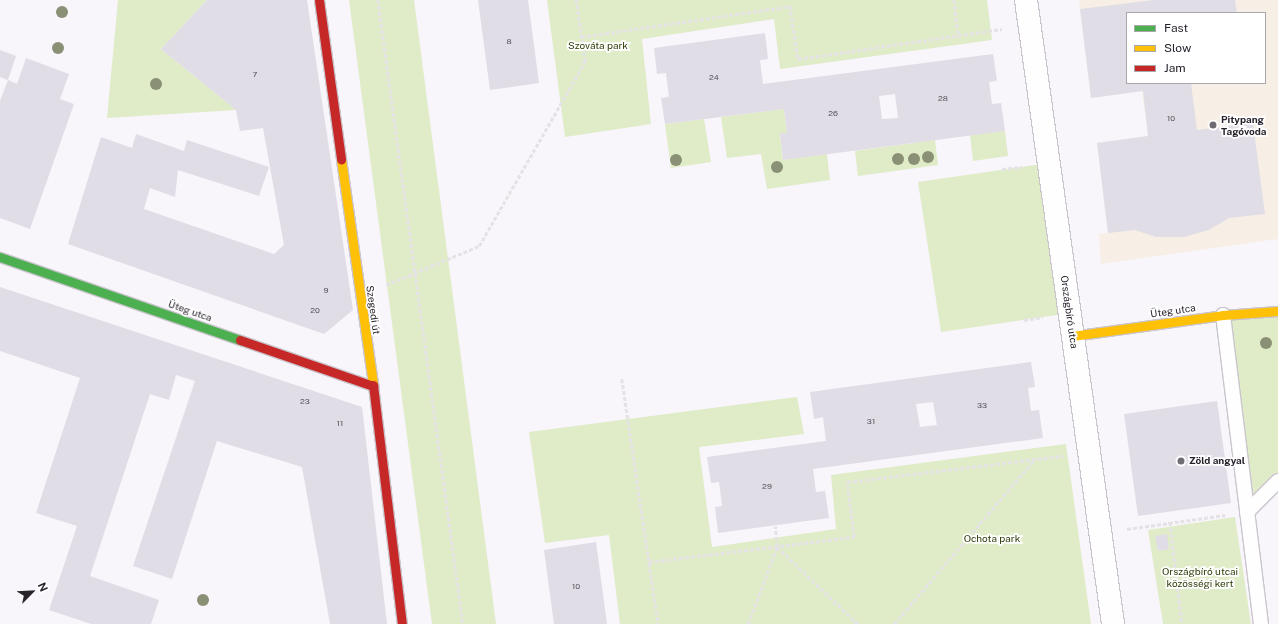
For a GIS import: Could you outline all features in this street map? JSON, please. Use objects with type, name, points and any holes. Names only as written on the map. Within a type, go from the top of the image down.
[{"type":"street","name":"Szegedi út","points":[[319,0],[373,386],[402,624]]},
{"type":"street","name":"Országbíró utca","points":[[1026,0],[1113,624]]},
{"type":"street","name":"Üteg utca","points":[[0,257],[373,386]]},
{"type":"street","name":"Üteg utca","points":[[1072,336],[1223,315],[1278,311]]},
{"type":"lane","points":[[1223,315],[1261,624]]},
{"type":"lane","points":[[1247,512],[1278,482]]},
{"type":"path","points":[[378,0],[463,624]]},
{"type":"path","points":[[359,290],[389,284],[479,246],[585,62],[576,0]]},
{"type":"path","points":[[954,0],[958,35]]},
{"type":"path","points":[[581,37],[790,6],[798,59],[1030,25]]},
{"type":"path","points":[[622,379],[658,624]]},
{"type":"path","points":[[649,562],[854,537],[847,482],[1089,453]]},
{"type":"path","points":[[894,624],[1035,459]]},
{"type":"path","points":[[1100,533],[1247,512]]},
{"type":"path","points":[[1170,522],[1182,624]]},
{"type":"path","points":[[748,624],[777,547],[775,526]]},
{"type":"path","points":[[777,547],[858,624]]},
{"type":"shaded area","name":"Pitypang Tagóvoda","points":[[1079,0],[1278,0],[1278,239],[1101,264],[1099,234],[1108,233],[1097,143],[1148,136],[1142,91],[1091,98]]},
{"type":"green space","points":[[118,0],[207,0],[161,49],[236,110],[107,118]]},
{"type":"green space","points":[[349,0],[414,0],[496,624],[432,624]]},
{"type":"green space","name":"Szováta park","points":[[547,0],[987,0],[992,40],[780,69],[774,19],[642,39],[651,124],[565,137]]},
{"type":"green space","points":[[784,109],[787,133],[780,134],[783,160],[827,154],[830,180],[767,189],[761,154],[727,158],[721,117]]},
{"type":"green space","points":[[704,119],[711,162],[671,168],[665,124]]},
{"type":"green space","points":[[1005,131],[1008,156],[973,161],[970,135]]},
{"type":"green space","points":[[935,140],[938,165],[858,176],[855,151]]},
{"type":"green space","points":[[1049,163],[1070,313],[941,332],[918,182]]},
{"type":"green space","points":[[1278,311],[1278,481],[1247,512],[1223,315]]},
{"type":"green space","name":"Ochota park","points":[[797,397],[804,434],[699,447],[712,547],[836,529],[831,475],[1066,444],[1091,624],[620,624],[609,535],[545,543],[529,432]]},
{"type":"green space","name":"Országbíró utcai közösségi kert","points":[[1235,517],[1251,624],[1163,624],[1148,530]]},
{"type":"building","points":[[207,0],[307,0],[353,310],[324,334],[68,244],[101,137],[132,148],[136,134],[184,151],[187,140],[269,167],[259,196],[178,170],[175,197],[150,188],[144,209],[274,254],[284,245],[263,128],[240,131],[236,110],[161,49]]},
{"type":"building","points":[[478,0],[528,0],[539,83],[490,90]]},
{"type":"building","name":"Pitypang Tagóvoda","points":[[1154,0],[1235,0],[1237,12],[1126,12],[1126,84],[1191,84],[1197,130],[1253,123],[1265,214],[1229,218],[1209,230],[1184,237],[1156,237],[1135,230],[1108,233],[1097,143],[1148,136],[1143,91],[1091,98],[1080,9]]},
{"type":"building","points":[[765,33],[768,59],[760,60],[763,84],[993,54],[997,81],[989,82],[992,104],[1001,103],[1005,131],[783,160],[780,133],[787,133],[784,109],[665,124],[661,98],[669,97],[666,73],[657,74],[654,48]],"holes":[[[895,94],[898,118],[882,119],[879,96]]]},
{"type":"building","points":[[0,50],[16,56],[8,80],[0,77]]},
{"type":"building","points":[[26,58],[69,74],[60,99],[74,104],[30,229],[0,218],[0,101],[8,80],[17,84]]},
{"type":"building","points":[[0,287],[362,407],[387,624],[330,624],[302,467],[217,441],[172,579],[133,566],[195,381],[176,375],[169,400],[150,394],[90,576],[159,600],[151,624],[91,624],[49,610],[77,526],[36,513],[80,378],[0,351]]},
{"type":"building","points":[[1031,362],[1035,387],[1028,388],[1031,411],[1039,410],[1043,438],[813,469],[816,492],[825,491],[829,518],[718,533],[715,507],[722,506],[719,482],[711,483],[707,457],[826,441],[823,417],[814,419],[810,392]],"holes":[[[933,402],[937,425],[920,427],[916,404]]]},
{"type":"building","points":[[1217,401],[1231,503],[1138,516],[1124,414]]},
{"type":"building","points":[[1167,534],[1169,549],[1158,551],[1155,536]]},
{"type":"building","points":[[596,542],[607,624],[554,624],[544,550]]},
{"type":"traffic: fast","points":[[0,257],[240,340]]},
{"type":"traffic: slow","points":[[341,159],[373,385]]},
{"type":"traffic: slow","points":[[1072,336],[1223,315],[1278,311]]},
{"type":"traffic: jam","points":[[319,0],[341,159]]},
{"type":"traffic: jam","points":[[240,340],[373,386]]},
{"type":"traffic: jam","points":[[373,385],[402,624]]},
{"type":"place","name":"Pitypang Tagóvoda","points":[[1213,125]]},
{"type":"place","name":"Zöld angyal","points":[[1181,461]]}]
